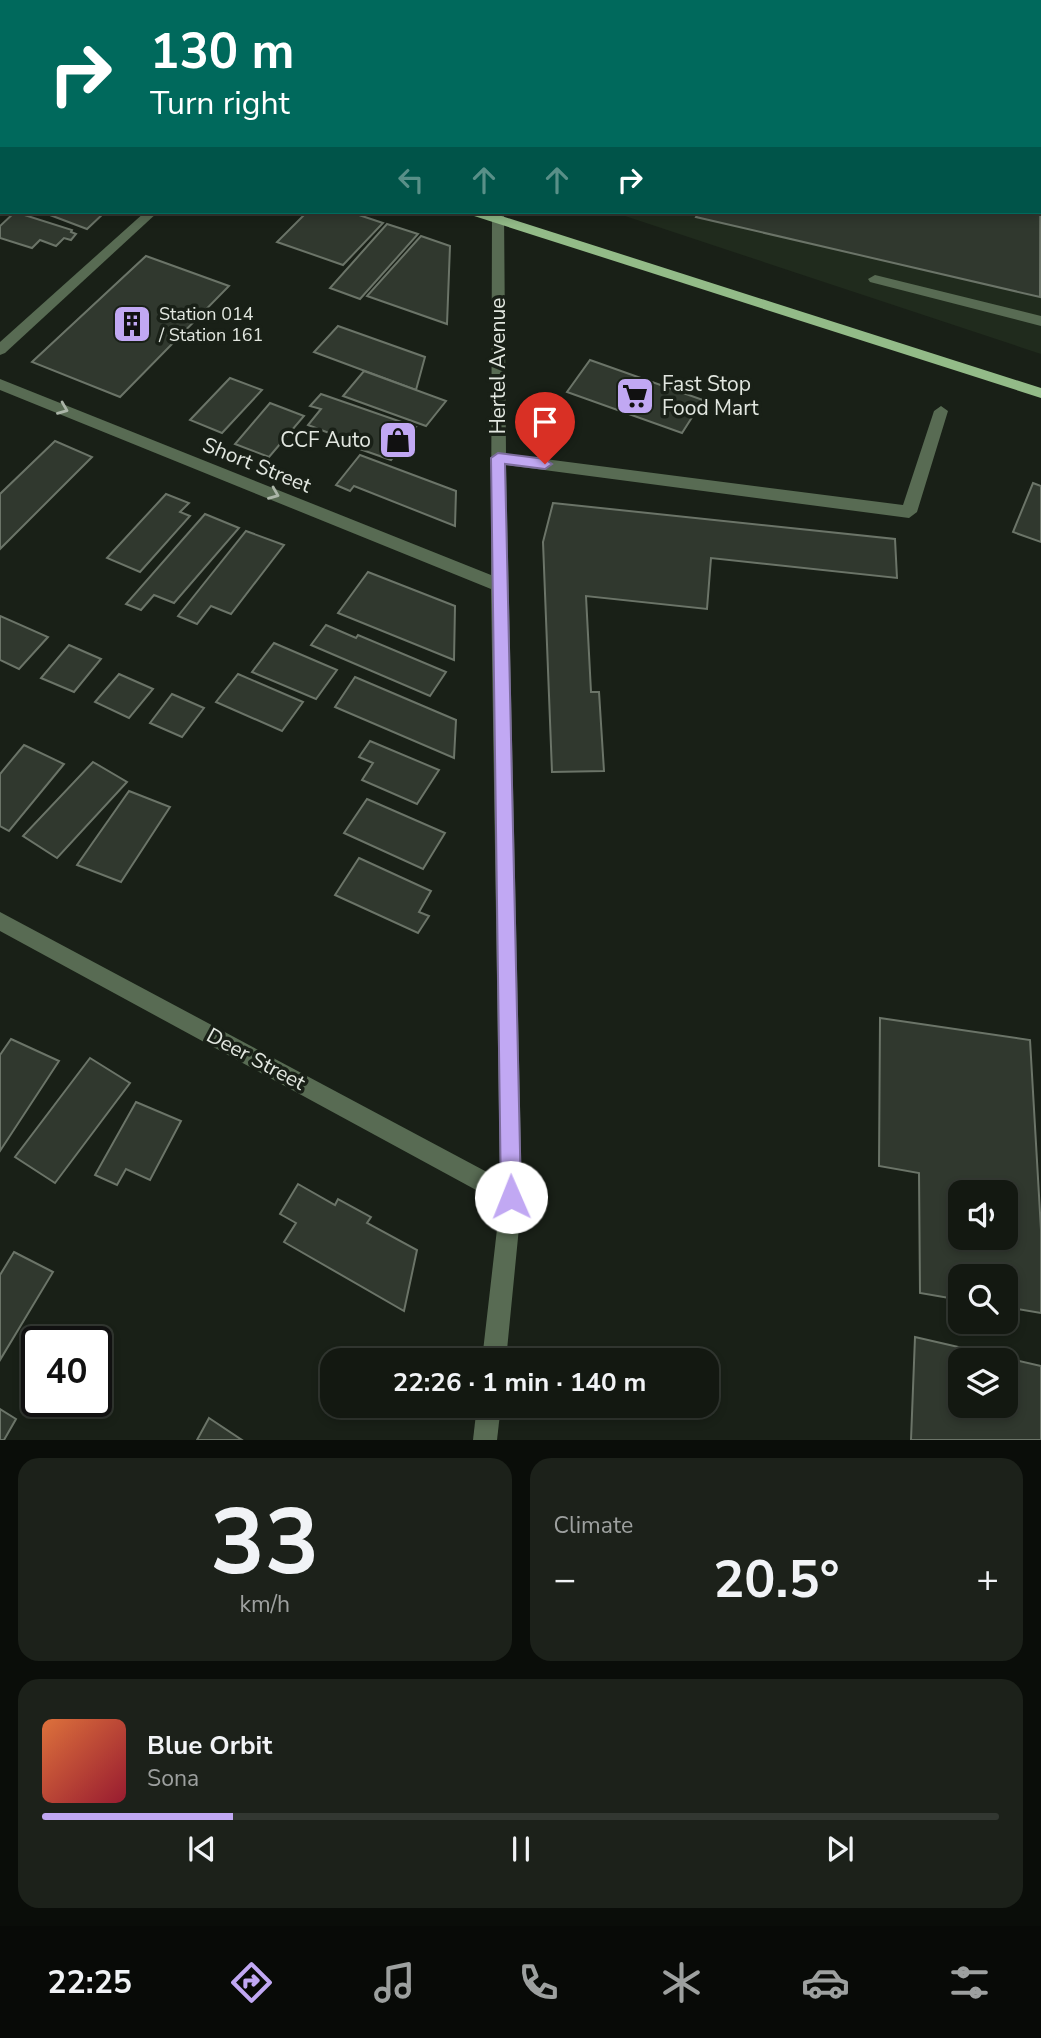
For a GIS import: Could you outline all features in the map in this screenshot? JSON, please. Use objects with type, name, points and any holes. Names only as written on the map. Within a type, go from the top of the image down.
[{"type":"main road","points":[[498,215],[1041,393]]},
{"type":"street","points":[[0,350],[150,214]]},
{"type":"street","name":"Hertel Avenue","points":[[495,1348],[511,1197],[499,585],[498,215]]},
{"type":"street","points":[[875,279],[1041,321]]},
{"type":"street","name":"Short Street","points":[[0,384],[499,585]]},
{"type":"street","points":[[498,458],[909,512],[941,411]]},
{"type":"street","name":"Deer Street","points":[[0,921],[511,1197]]},
{"type":"street","points":[[485,1440],[488,1418]]},
{"type":"shaded area","points":[[619,214],[1041,214],[1041,354]]},
{"type":"building","points":[[13,214],[21,214],[72,230],[71,232],[76,234],[71,240],[64,238],[56,246],[40,240],[32,248],[0,238],[0,226]]},
{"type":"building","points":[[47,214],[103,214],[87,229]]},
{"type":"building","points":[[305,214],[356,214],[383,223],[343,265],[277,242]]},
{"type":"building","points":[[698,214],[1040,214],[1040,297],[696,217]]},
{"type":"building","points":[[387,224],[418,234],[360,299],[330,288]]},
{"type":"building","points":[[421,236],[450,246],[447,324],[367,296]]},
{"type":"building","name":"Station 014 / Station 161","points":[[146,256],[229,286],[120,397],[32,362]]},
{"type":"building","points":[[338,326],[425,357],[416,390],[314,352]]},
{"type":"building","name":"Fast Stop Food Mart","points":[[590,360],[703,400],[682,433],[567,392]]},
{"type":"building","points":[[364,371],[446,401],[426,426],[343,396]]},
{"type":"building","points":[[230,378],[262,390],[222,433],[190,420]]},
{"type":"building","points":[[321,394],[416,427],[391,460],[334,440],[337,436],[308,425],[321,409],[310,406]]},
{"type":"building","points":[[270,403],[304,416],[269,457],[235,444]]},
{"type":"building","points":[[55,441],[92,457],[0,549],[0,494]]},
{"type":"building","points":[[360,455],[456,491],[455,526],[354,486],[350,491],[336,485]]},
{"type":"building","points":[[1033,483],[1041,486],[1041,542],[1013,532]]},
{"type":"building","points":[[166,494],[189,503],[180,512],[190,516],[140,572],[107,558]]},
{"type":"building","points":[[553,503],[895,539],[897,578],[711,558],[707,609],[586,596],[591,692],[599,692],[604,771],[552,772],[543,542]]},
{"type":"building","points":[[205,514],[239,528],[174,603],[154,595],[141,610],[126,604]]},
{"type":"building","points":[[246,531],[284,545],[231,614],[211,606],[197,624],[178,616]]},
{"type":"building","points":[[368,572],[455,606],[454,660],[338,613]]},
{"type":"building","points":[[0,616],[48,637],[19,669],[0,660]]},
{"type":"building","points":[[326,625],[356,638],[358,635],[446,672],[430,696],[311,645]]},
{"type":"building","points":[[274,643],[337,670],[316,699],[252,672]]},
{"type":"building","points":[[69,645],[101,659],[74,692],[41,678]]},
{"type":"building","points":[[119,674],[153,689],[129,718],[95,702]]},
{"type":"building","points":[[238,674],[303,702],[282,731],[216,702]]},
{"type":"building","points":[[355,677],[456,720],[454,758],[335,707]]},
{"type":"building","points":[[172,694],[204,708],[182,737],[150,723]]},
{"type":"building","points":[[370,741],[439,770],[417,804],[362,780],[373,763],[359,757]]},
{"type":"building","points":[[24,745],[64,764],[9,831],[0,826],[0,774]]},
{"type":"building","points":[[93,762],[127,782],[57,858],[23,836]]},
{"type":"building","points":[[129,791],[170,807],[121,882],[77,865]]},
{"type":"building","points":[[367,799],[445,833],[423,869],[344,833]]},
{"type":"building","points":[[359,858],[431,891],[419,912],[429,916],[418,933],[335,895]]},
{"type":"building","points":[[880,1018],[1030,1040],[1041,1230],[1041,1313],[1018,1309],[1018,1264],[948,1264],[948,1298],[920,1293],[919,1173],[879,1166]]},
{"type":"building","points":[[11,1039],[59,1061],[0,1151],[0,1055]]},
{"type":"building","points":[[90,1058],[130,1083],[55,1183],[15,1157]]},
{"type":"building","points":[[136,1102],[181,1121],[150,1180],[126,1169],[117,1185],[95,1175]]},
{"type":"building","points":[[298,1184],[335,1205],[338,1199],[371,1217],[367,1223],[417,1250],[404,1311],[284,1242],[296,1223],[280,1214]]},
{"type":"building","points":[[14,1252],[53,1272],[0,1360],[0,1275]]},
{"type":"building","points":[[915,1337],[963,1348],[948,1348],[948,1418],[1018,1418],[1018,1361],[1041,1366],[1041,1440],[911,1440]]},
{"type":"building","points":[[0,1409],[16,1419],[4,1440],[0,1440]]},
{"type":"building","points":[[209,1418],[242,1440],[197,1440]]},
{"type":"place","name":"Station 014 / Station 161","points":[[132,324]]},
{"type":"place","name":"Fast Stop Food Mart","points":[[635,396]]},
{"type":"place","name":"CCF Auto","points":[[398,440]]},
{"type":"route","points":[[511,1197],[498,458],[545,464]]}]
